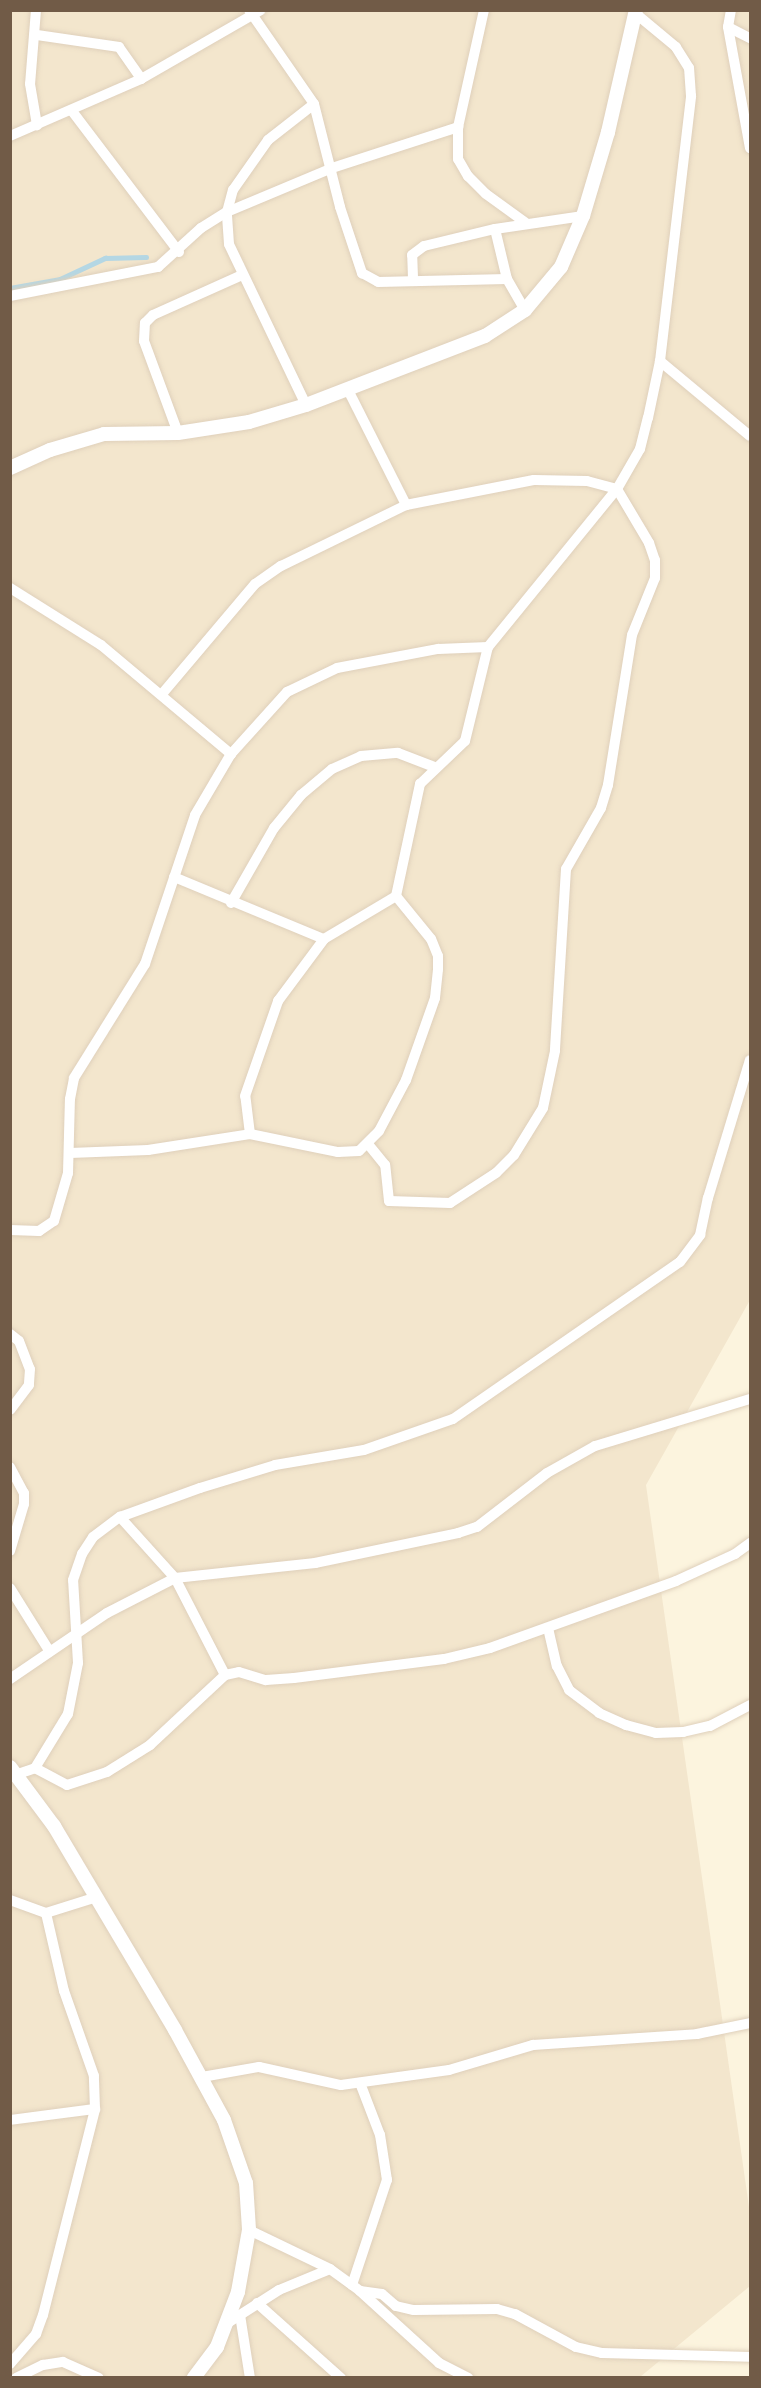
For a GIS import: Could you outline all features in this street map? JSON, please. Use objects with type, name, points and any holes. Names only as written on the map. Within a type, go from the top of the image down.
[{"type":"street","points":[[36,10],[37,34],[30,84],[37,125]]},
{"type":"street","points":[[484,10],[458,127],[458,159],[468,176],[526,223]]},
{"type":"street","points":[[731,10],[728,27],[750,148]]},
{"type":"street","points":[[10,135],[72,111],[141,79],[254,12],[314,104],[340,207],[362,273],[378,282],[413,278],[507,279]]},
{"type":"street","points":[[10,468],[50,450],[104,434],[178,433],[249,422],[348,390],[485,336],[525,310],[561,267],[583,216],[635,12],[676,47],[689,68],[691,96],[660,361],[640,448],[617,489],[488,647],[465,741],[434,767],[420,784],[396,897],[324,939],[278,1001],[263,1035],[245,1096],[250,1134]]},
{"type":"street","points":[[728,27],[750,38]]},
{"type":"street","points":[[37,34],[118,47],[141,79]]},
{"type":"street","points":[[306,405],[229,244],[227,212],[233,190],[268,140],[314,104]]},
{"type":"street","points":[[72,111],[178,252]]},
{"type":"street","points":[[10,296],[139,273],[158,267],[178,252],[201,228],[227,212],[332,168],[458,127]]},
{"type":"street","points":[[413,278],[412,255],[417,249],[495,229],[583,216]]},
{"type":"street","points":[[495,229],[507,279],[525,310]]},
{"type":"street","points":[[178,433],[144,341],[146,323],[153,315],[242,275]]},
{"type":"street","points":[[660,361],[750,436]]},
{"type":"street","points":[[348,390],[406,506]]},
{"type":"street","points":[[162,694],[255,584],[281,566],[406,506],[534,480],[564,478],[617,489],[649,543],[656,560],[655,578],[632,635],[601,808],[566,869],[555,1051],[543,1108],[514,1155],[496,1173],[450,1203],[389,1201],[385,1165],[369,1145]]},
{"type":"street","points":[[10,588],[101,645],[231,754]]},
{"type":"street","points":[[10,1230],[39,1231],[54,1221],[70,1153],[70,1099],[74,1078],[145,964],[195,814],[231,754],[287,692],[337,668],[427,651],[488,647]]},
{"type":"street","points":[[231,903],[274,828],[301,795],[332,769],[361,756],[398,753],[434,767]]},
{"type":"street","points":[[174,877],[231,903],[324,939]]},
{"type":"street","points":[[70,1153],[148,1150],[250,1134],[338,1152],[359,1151],[369,1145],[406,1080],[435,998],[438,956],[431,939],[396,897]]},
{"type":"street","points":[[35,1767],[68,1713],[78,1663],[79,1631],[73,1605],[74,1580],[82,1554],[93,1537],[120,1517],[275,1465],[364,1450],[433,1428],[479,1402],[680,1262],[700,1235],[708,1198],[750,1060]]},
{"type":"street","points":[[10,1334],[19,1341],[30,1369],[29,1385],[10,1410]]},
{"type":"street","points":[[10,1678],[79,1631],[175,1578],[315,1563],[458,1533],[477,1527],[539,1479],[595,1446],[750,1399]]},
{"type":"street","points":[[10,1467],[24,1493],[24,1504],[10,1551]]},
{"type":"street","points":[[120,1517],[175,1578],[225,1675]]},
{"type":"street","points":[[194,2378],[217,2347],[238,2292],[249,2230],[246,2183],[224,2120],[202,2077],[94,1898],[54,1826],[13,1771],[35,1767],[67,1785],[107,1772],[150,1745],[225,1675],[239,1672],[266,1680],[444,1659],[548,1628],[705,1569],[750,1543]]},
{"type":"street","points":[[10,1588],[50,1652]]},
{"type":"street","points":[[548,1628],[557,1666],[569,1690],[599,1713],[626,1725],[656,1733],[683,1732],[710,1726],[750,1705]]},
{"type":"street","points":[[10,1900],[46,1913],[94,1898]]},
{"type":"street","points":[[12,2361],[36,2334],[43,2315],[95,2109],[94,2076],[64,1991],[46,1913]]},
{"type":"street","points":[[202,2077],[259,2067],[292,2073],[326,2084],[360,2083],[449,2070],[532,2045],[675,2036],[750,2023]]},
{"type":"street","points":[[356,2288],[387,2180],[380,2135],[360,2083]]},
{"type":"street","points":[[10,2121],[95,2109]]},
{"type":"street","points":[[249,2230],[330,2269],[356,2288],[429,2356],[468,2378]]},
{"type":"street","points":[[225,2325],[257,2303],[330,2269]]},
{"type":"street","points":[[356,2288],[382,2294],[396,2306],[414,2310],[497,2309],[515,2314],[576,2347],[602,2353],[634,2357],[750,2357]]},
{"type":"street","points":[[257,2303],[341,2378]]},
{"type":"street","points":[[240,2315],[250,2378]]},
{"type":"street","points":[[16,2378],[43,2365],[63,2362],[99,2378]]},
{"type":"shaded area","points":[[11,11],[750,11],[750,1300],[646,1485],[750,2214],[750,2286],[640,2377],[11,2378]]},
{"type":"waterway","points":[[10,288],[60,279],[105,258],[146,257]]}]
